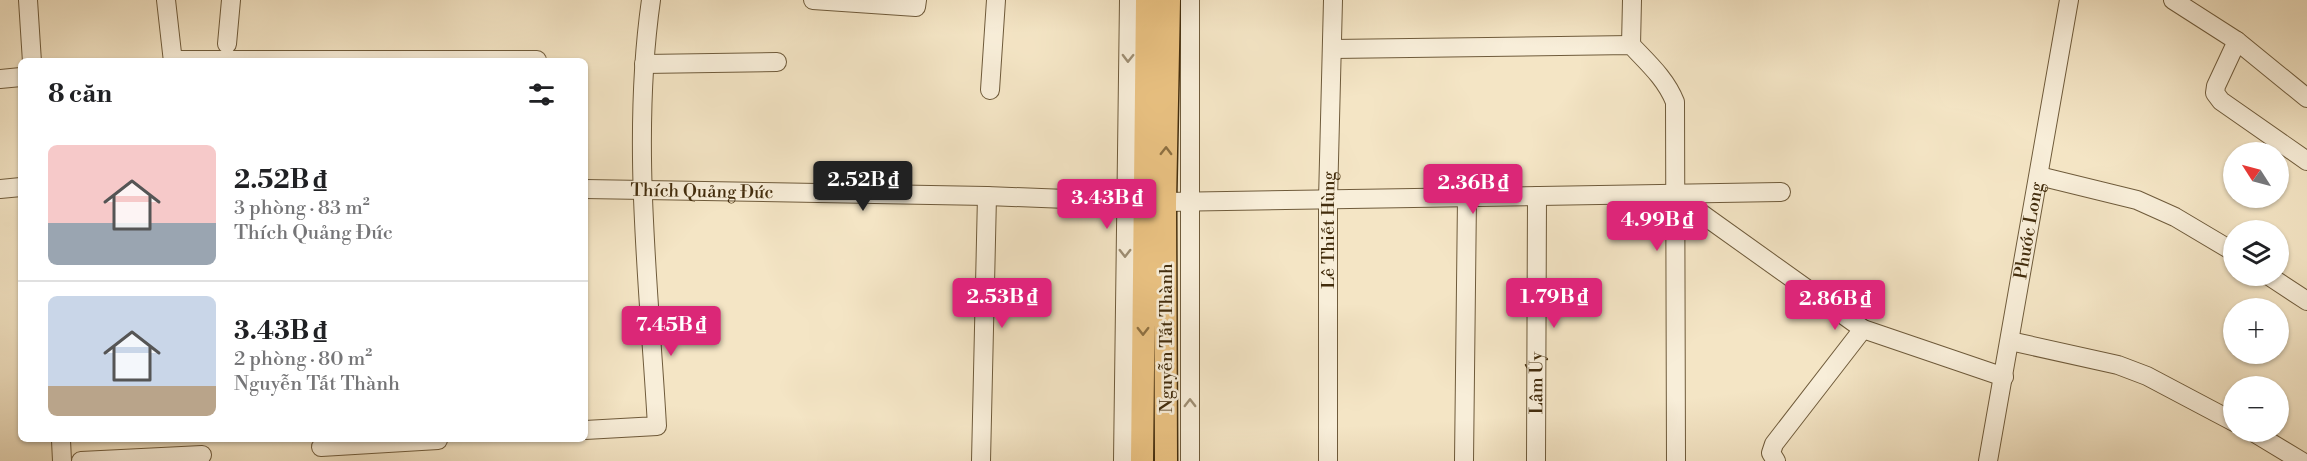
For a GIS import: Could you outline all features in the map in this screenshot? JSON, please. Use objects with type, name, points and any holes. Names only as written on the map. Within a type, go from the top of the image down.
[{"type":"main road","name":"Nguyễn Tất Thành","points":[[1142,461],[1147,0]]},
{"type":"main road","name":"Nguyễn Tất Thành","points":[[1166,461],[1144,202],[1169,0]]},
{"type":"street","points":[[28,0],[32,58]]},
{"type":"street","points":[[166,0],[173,58]]},
{"type":"street","points":[[227,44],[231,0]]},
{"type":"street","points":[[588,430],[657,426],[643,190],[644,64],[651,0]]},
{"type":"street","points":[[813,0],[916,7],[917,0]]},
{"type":"street","points":[[990,90],[996,0]]},
{"type":"street","name":"Nguyễn Tất Thành","points":[[1123,461],[1144,202],[1129,0]]},
{"type":"street","name":"Nguyễn Tất Thành","points":[[1190,0],[1190,461]]},
{"type":"street","name":"Lê Thiết Hùng","points":[[1328,461],[1328,200],[1333,0]]},
{"type":"street","points":[[1630,45],[1632,0]]},
{"type":"street","name":"Phước Long","points":[[1988,461],[2069,0]]},
{"type":"street","points":[[2173,0],[2236,41],[2307,98]]},
{"type":"street","points":[[2236,41],[2215,93],[2221,101],[2307,161]]},
{"type":"street","points":[[1333,49],[1630,45],[1662,77],[1675,102],[1676,461]]},
{"type":"street","points":[[644,64],[777,62]]},
{"type":"street","points":[[0,79],[18,77]]},
{"type":"street","points":[[2039,176],[2137,200],[2175,217],[2223,245]]},
{"type":"street","points":[[0,189],[18,187]]},
{"type":"street","name":"Thích Quảng Đức","points":[[588,189],[987,196],[1144,202],[1781,192]]},
{"type":"street","points":[[1674,194],[1863,329],[2004,377]]},
{"type":"street","points":[[981,461],[987,196]]},
{"type":"street","name":"Lâm Úy","points":[[1536,461],[1537,196]]},
{"type":"street","points":[[1464,461],[1467,197]]},
{"type":"street","points":[[2284,286],[2307,301]]},
{"type":"street","points":[[1776,461],[1771,453],[1774,444],[1863,329]]},
{"type":"street","points":[[2010,341],[2118,365],[2147,376],[2223,416]]},
{"type":"street","points":[[60,442],[62,461]]},
{"type":"street","points":[[321,447],[405,442]]},
{"type":"street","points":[[2270,442],[2301,461]]},
{"type":"street","points":[[81,461],[202,455]]}]
